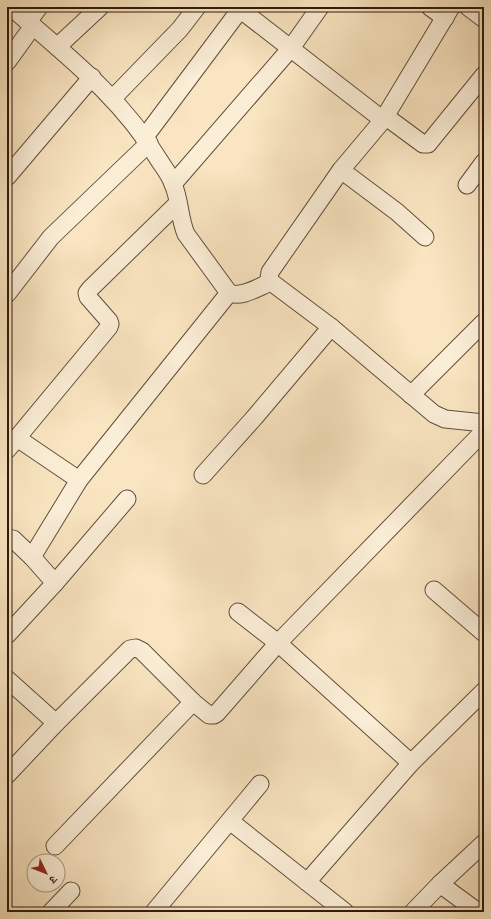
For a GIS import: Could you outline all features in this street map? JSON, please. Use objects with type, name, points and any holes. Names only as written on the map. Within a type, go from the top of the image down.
[{"type":"street","points":[[11,7],[92,77],[113,98],[147,141],[174,184],[182,224],[186,234],[228,292],[233,294],[241,294],[271,282]]},
{"type":"street","points":[[7,62],[31,24],[38,7]]},
{"type":"street","points":[[57,47],[100,7]]},
{"type":"street","points":[[113,98],[180,30],[196,7]]},
{"type":"street","points":[[174,184],[291,48],[320,7]]},
{"type":"street","points":[[430,7],[448,12],[384,118],[341,170],[270,272],[269,276],[271,282],[331,327],[434,414],[445,419],[484,423]]},
{"type":"street","points":[[468,7],[484,19]]},
{"type":"street","points":[[7,294],[51,237],[147,141],[242,8],[291,48],[384,118],[423,144],[428,144],[484,75]]},
{"type":"street","points":[[7,178],[92,77]]},
{"type":"street","points":[[466,185],[484,162]]},
{"type":"street","points":[[341,170],[396,212],[425,237]]},
{"type":"street","points":[[79,480],[12,444],[109,327],[109,321],[88,297],[90,289],[178,203]]},
{"type":"street","points":[[32,557],[79,480],[228,292]]},
{"type":"street","points":[[411,395],[484,322]]},
{"type":"street","points":[[203,475],[254,418],[331,327]]},
{"type":"street","points":[[7,775],[56,723],[130,649],[133,648],[142,651],[193,702],[209,715],[214,715],[217,713],[278,643],[484,430]]},
{"type":"street","points":[[7,635],[55,583],[127,499]]},
{"type":"street","points":[[7,538],[13,539],[32,557],[55,583]]},
{"type":"street","points":[[434,590],[484,633]]},
{"type":"street","points":[[238,612],[278,643],[411,762]]},
{"type":"street","points":[[7,679],[56,723]]},
{"type":"street","points":[[307,882],[411,762],[484,691]]},
{"type":"street","points":[[55,846],[193,702]]},
{"type":"street","points":[[154,912],[260,784]]},
{"type":"street","points":[[230,820],[345,912]]},
{"type":"street","points":[[413,912],[440,884],[484,843]]},
{"type":"street","points":[[440,884],[478,912]]},
{"type":"street","points":[[51,912],[71,891]]}]
